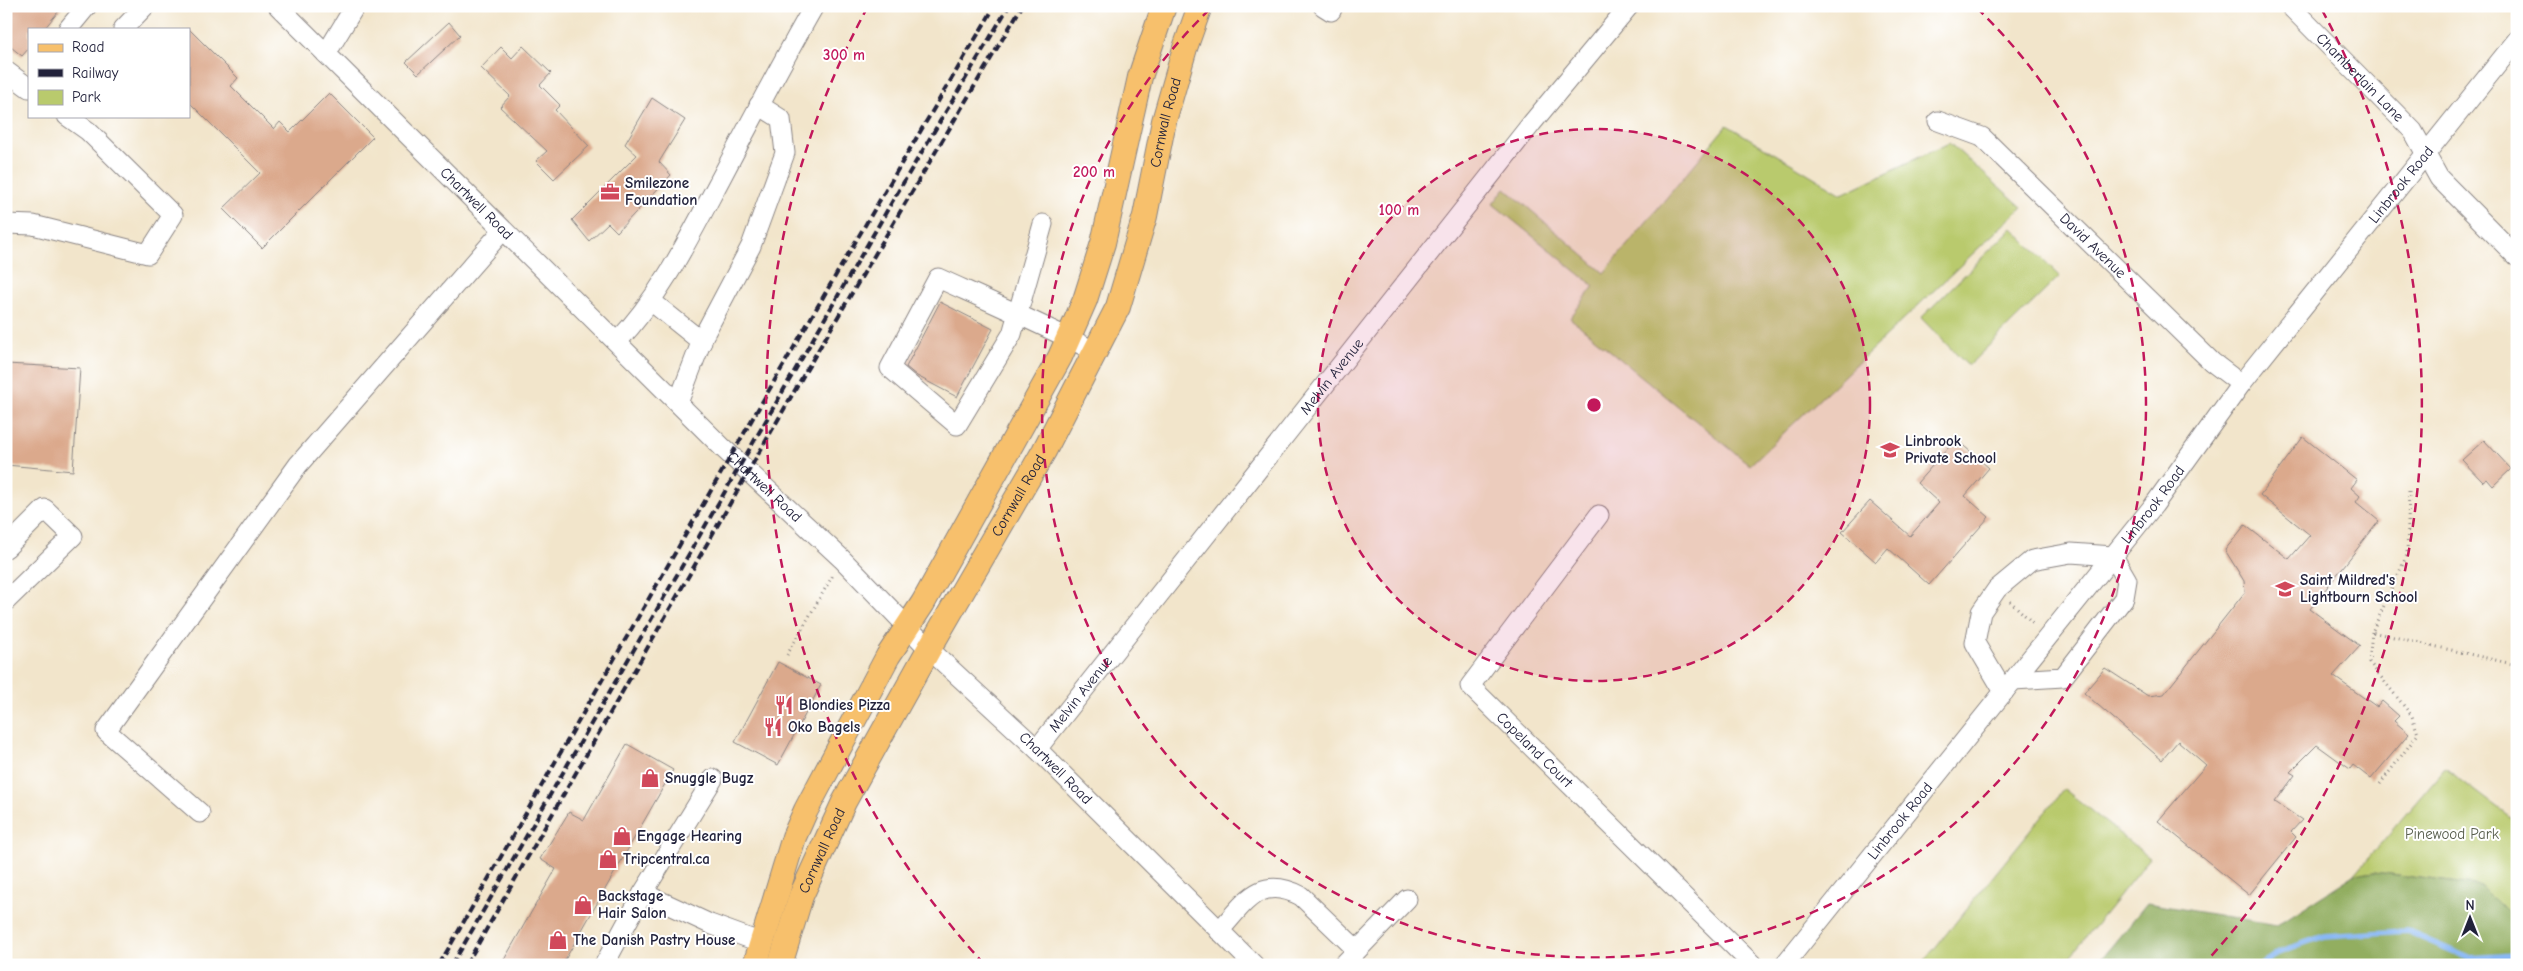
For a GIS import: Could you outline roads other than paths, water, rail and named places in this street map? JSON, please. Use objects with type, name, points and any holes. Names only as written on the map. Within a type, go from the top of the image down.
[{"type":"main road","name":"Cornwall Road","points":[[758,954],[794,837],[888,656],[907,628],[1002,464],[1069,338],[1085,300],[1102,244],[1140,77],[1164,6]]},
{"type":"main road","name":"Cornwall Road","points":[[780,965],[801,896],[836,819],[929,649],[1044,451],[1118,307],[1145,216],[1164,121],[1185,48],[1200,6]]},
{"type":"street","points":[[69,28],[86,6]]},
{"type":"street","points":[[124,28],[145,6]]},
{"type":"street","name":"Chartwell Road","points":[[278,6],[678,403],[842,559],[907,628],[1037,748],[1254,965]]},
{"type":"street","points":[[326,54],[355,6]]},
{"type":"street","points":[[617,342],[642,316],[682,252],[759,105],[814,6]]},
{"type":"street","points":[[1323,6],[1331,10],[1333,6]]},
{"type":"street","name":"Melvin Avenue","points":[[1037,748],[1532,123],[1629,6]]},
{"type":"street","name":"Chamberlain Lane","points":[[2290,6],[2413,131],[2439,178],[2517,256]]},
{"type":"street","name":"Linbrook Road","points":[[1784,965],[2154,506],[2242,384],[2517,40]]},
{"type":"street","points":[[6,72],[27,83]]},
{"type":"street","points":[[678,403],[702,342],[751,246],[785,153],[781,119],[759,105]]},
{"type":"street","points":[[6,224],[33,225],[148,254],[173,215],[88,131],[71,118]]},
{"type":"street","name":"David Avenue","points":[[1938,121],[1982,137],[2212,362],[2242,384]]},
{"type":"street","points":[[1043,224],[1019,315],[1012,334],[957,425],[890,368],[938,278],[1019,315],[1069,338],[1096,352]]},
{"type":"street","points":[[200,813],[106,731],[298,465],[503,230]]},
{"type":"street","points":[[651,301],[702,342]]},
{"type":"street","points":[[6,548],[45,509],[72,536],[6,601]]},
{"type":"street","name":"Copeland Court","points":[[1598,515],[1470,686],[1753,965]]},
{"type":"street","points":[[2071,553],[2113,556],[2127,580],[2124,598],[2063,677],[2008,686],[1975,643],[1981,612],[1998,588],[2032,560],[2071,553]]},
{"type":"street","points":[[604,965],[643,893],[713,779]]},
{"type":"street","points":[[1220,931],[1253,894],[1265,888],[1275,887],[1290,890],[1301,896],[1357,950]]},
{"type":"street","points":[[643,893],[710,924],[758,954]]},
{"type":"street","points":[[1343,965],[1407,899]]},
{"type":"waterway","points":[[2261,965],[2279,952],[2324,936],[2406,931],[2469,958],[2517,955]]},
{"type":"railway","points":[[439,965],[784,364],[995,6]]},
{"type":"railway","points":[[452,965],[896,195],[1009,6]]},
{"type":"railway","points":[[466,965],[807,369],[1022,6]]},
{"type":"place","name":"Smilezone Foundation","points":[[610,192]]},
{"type":"place","name":"Linbrook Private School","points":[[1890,450]]},
{"type":"place","name":"Saint Mildred's Lightbourn School","points":[[2285,589]]},
{"type":"place","name":"Blondies Pizza","points":[[784,705]]},
{"type":"place","name":"Oko Bagels","points":[[773,727]]},
{"type":"place","name":"Snuggle Bugz","points":[[650,778]]},
{"type":"place","name":"Engage Hearing","points":[[622,836]]},
{"type":"place","name":"Tripcentral.ca","points":[[608,859]]},
{"type":"place","name":"Backstage Hair Salon","points":[[583,905]]},
{"type":"place","name":"The Danish Pastry House","points":[[558,940]]},
{"type":"park label","name":"Pinewood Park","points":[[2452,834]]}]
